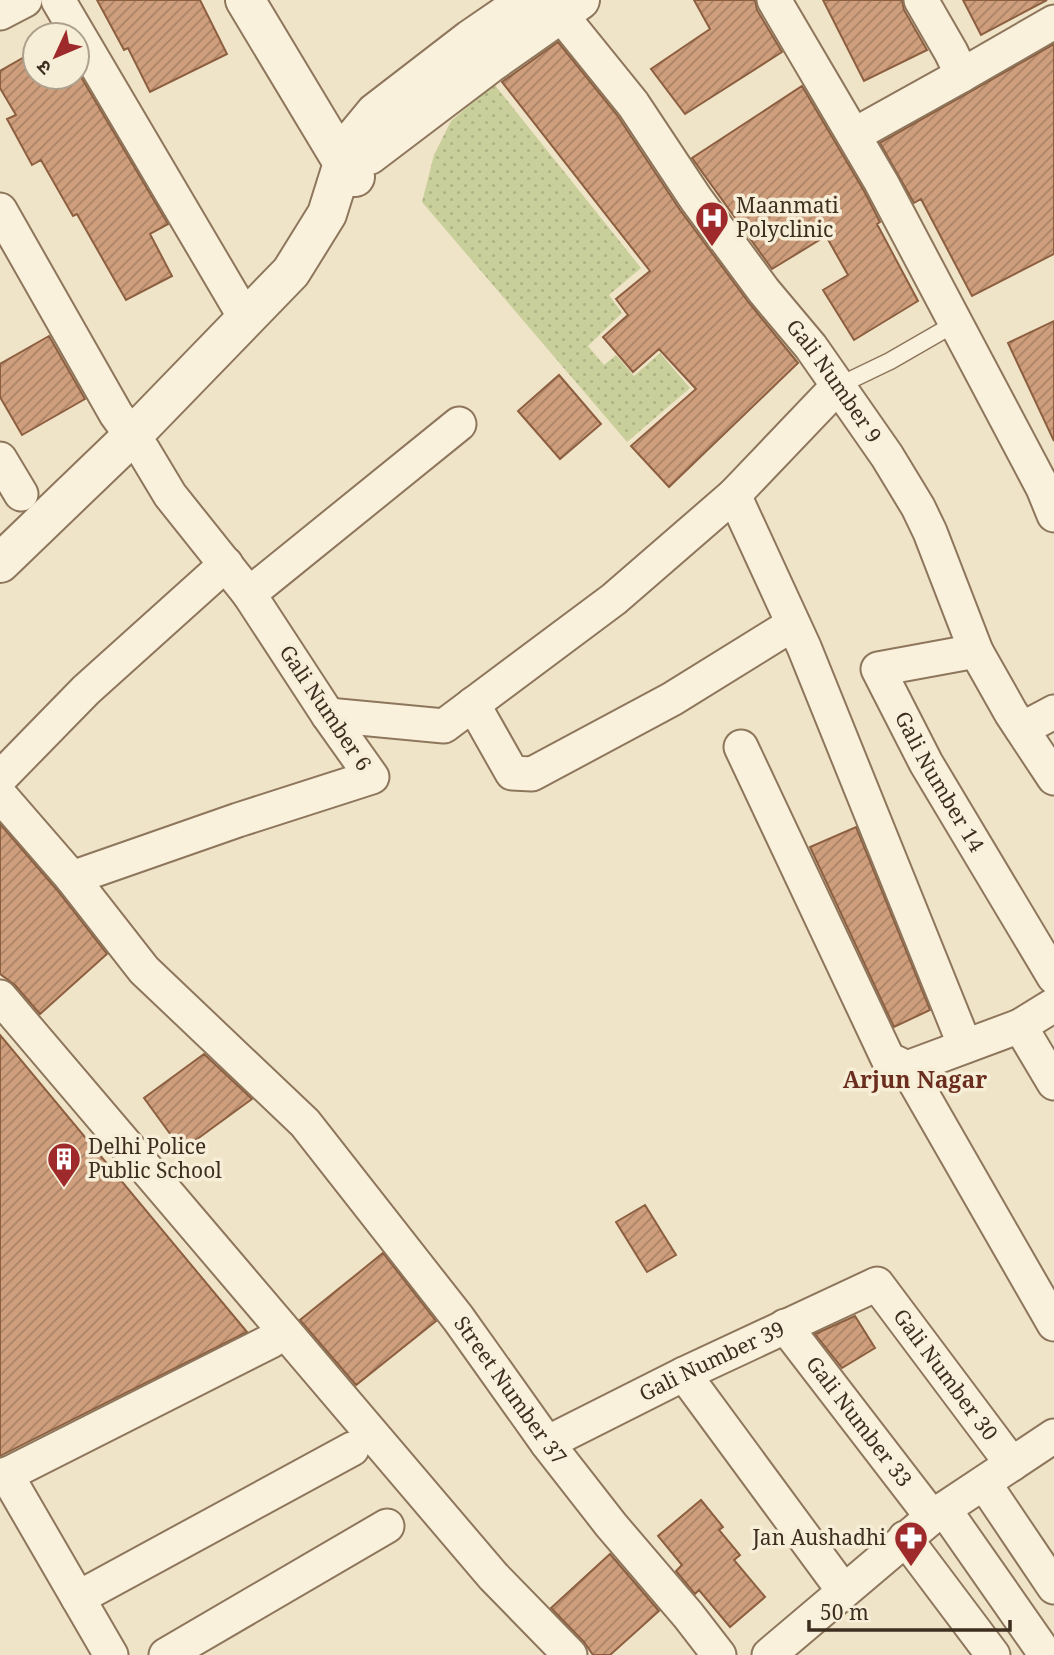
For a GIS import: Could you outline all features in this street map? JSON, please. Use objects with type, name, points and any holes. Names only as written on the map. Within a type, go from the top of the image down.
[{"type":"street","points":[[0,13],[25,0]]},
{"type":"street","points":[[58,0],[246,319]]},
{"type":"street","points":[[245,0],[357,159]]},
{"type":"street","points":[[0,563],[246,351],[307,284],[345,222],[357,159],[274,0]]},
{"type":"street","points":[[774,0],[854,135],[1050,496]]},
{"type":"street","points":[[921,0],[962,75]]},
{"type":"street","points":[[0,591],[138,443],[290,272],[327,214],[357,159],[375,113],[471,39],[556,5]]},
{"type":"street","name":"Gali Number 9","points":[[556,5],[633,104],[696,199],[764,291],[811,347],[887,456],[918,506],[930,532],[976,651],[1054,778]]},
{"type":"street","points":[[854,135],[1054,22]]},
{"type":"street","name":"Gali Number 6","points":[[0,210],[116,414],[138,443],[170,495],[249,594],[372,777],[72,878]]},
{"type":"street","points":[[328,715],[444,726],[614,600],[734,495],[838,386]]},
{"type":"street","points":[[249,594],[459,424]]},
{"type":"street","points":[[0,459],[21,494]]},
{"type":"street","points":[[734,495],[793,624],[965,1046]]},
{"type":"street","points":[[0,778],[86,690],[226,564]]},
{"type":"street","points":[[473,704],[512,773],[532,774],[672,699],[793,624]]},
{"type":"street","name":"Gali Number 14","points":[[976,651],[878,669],[926,763],[1054,977]]},
{"type":"street","points":[[1022,729],[1054,712]]},
{"type":"street","points":[[741,747],[883,1051],[888,1059],[906,1068],[1054,1324]]},
{"type":"street","name":"Street Number 37","points":[[0,795],[72,878],[144,970],[304,1123],[450,1308],[547,1443],[719,1655]]},
{"type":"street","points":[[0,997],[493,1576],[570,1655]]},
{"type":"street","points":[[906,1068],[1020,1026],[1054,1005]]},
{"type":"street","points":[[1020,1026],[1054,1083]]},
{"type":"street","name":"Gali Number 39","points":[[547,1443],[684,1374],[877,1284]]},
{"type":"street","name":"Gali Number 30","points":[[877,1284],[1012,1464]]},
{"type":"street","name":"Gali Number 33","points":[[785,1326],[938,1513],[1046,1655]]},
{"type":"street","points":[[111,1655],[3,1476],[271,1341]]},
{"type":"street","points":[[684,1374],[843,1590]]},
{"type":"street","points":[[791,1648],[843,1590],[905,1538],[1054,1436]]},
{"type":"street","points":[[78,1598],[352,1449]]},
{"type":"street","points":[[984,1483],[1054,1587]]},
{"type":"street","points":[[166,1655],[387,1526]]},
{"type":"street","points":[[905,1538],[993,1655]]},
{"type":"lane","points":[[838,386],[890,361],[956,323]]},
{"type":"green space","points":[[494,84],[641,268],[609,295],[622,313],[588,346],[604,365],[616,355],[634,376],[660,353],[690,388],[627,442],[422,202],[434,155],[451,121]]},
{"type":"building","points":[[97,0],[200,0],[227,54],[150,92],[128,48],[124,50]]},
{"type":"building","points":[[694,0],[755,0],[757,10],[782,52],[685,114],[651,69],[710,29]]},
{"type":"building","points":[[823,0],[902,0],[904,10],[927,50],[864,81]]},
{"type":"building","points":[[963,0],[1047,0],[981,35]]},
{"type":"building","points":[[558,42],[617,115],[680,210],[749,303],[798,363],[669,487],[631,446],[696,389],[659,349],[633,372],[603,337],[628,315],[616,299],[650,271],[502,82]]},
{"type":"building","points":[[1054,44],[1054,254],[972,296],[921,199],[914,203],[880,143]]},
{"type":"building","points":[[21,59],[21,91],[89,91],[168,224],[150,234],[172,276],[126,300],[77,214],[73,216],[41,160],[32,165],[7,119],[16,115],[0,88],[0,71]]},
{"type":"building","points":[[802,86],[864,191],[880,222],[877,224],[918,301],[854,340],[823,290],[848,275],[826,236],[772,269],[692,158]]},
{"type":"building","points":[[1054,321],[1054,441],[1008,343]]},
{"type":"building","points":[[49,336],[85,399],[22,435],[0,397],[0,364]]},
{"type":"building","points":[[559,375],[601,424],[560,459],[518,411]]},
{"type":"building","points":[[0,824],[107,954],[40,1014],[15,985],[0,974]]},
{"type":"building","points":[[856,827],[930,1010],[894,1027],[810,847]]},
{"type":"building","name":"Delhi Police Public School","points":[[0,1035],[247,1332],[0,1456]]},
{"type":"building","points":[[204,1054],[252,1099],[182,1150],[144,1098]]},
{"type":"building","points":[[645,1205],[676,1255],[647,1272],[616,1222]]},
{"type":"building","points":[[383,1253],[436,1321],[356,1385],[300,1320]]},
{"type":"building","points":[[855,1316],[875,1348],[842,1368],[815,1334]]},
{"type":"building","points":[[701,1500],[723,1527],[719,1530],[740,1555],[734,1560],[765,1597],[730,1627],[699,1590],[695,1594],[676,1571],[682,1565],[658,1536]]},
{"type":"building","points":[[610,1554],[659,1611],[610,1655],[593,1655],[551,1608]]},
{"type":"place","name":"Maanmati Polyclinic","points":[[712,248]]},
{"type":"place","name":"Delhi Police Public School","points":[[64,1189]]},
{"type":"place","name":"Jan Aushadhi","points":[[911,1568]]},
{"type":"district","name":"Arjun Nagar","points":[[915,1080]]}]
